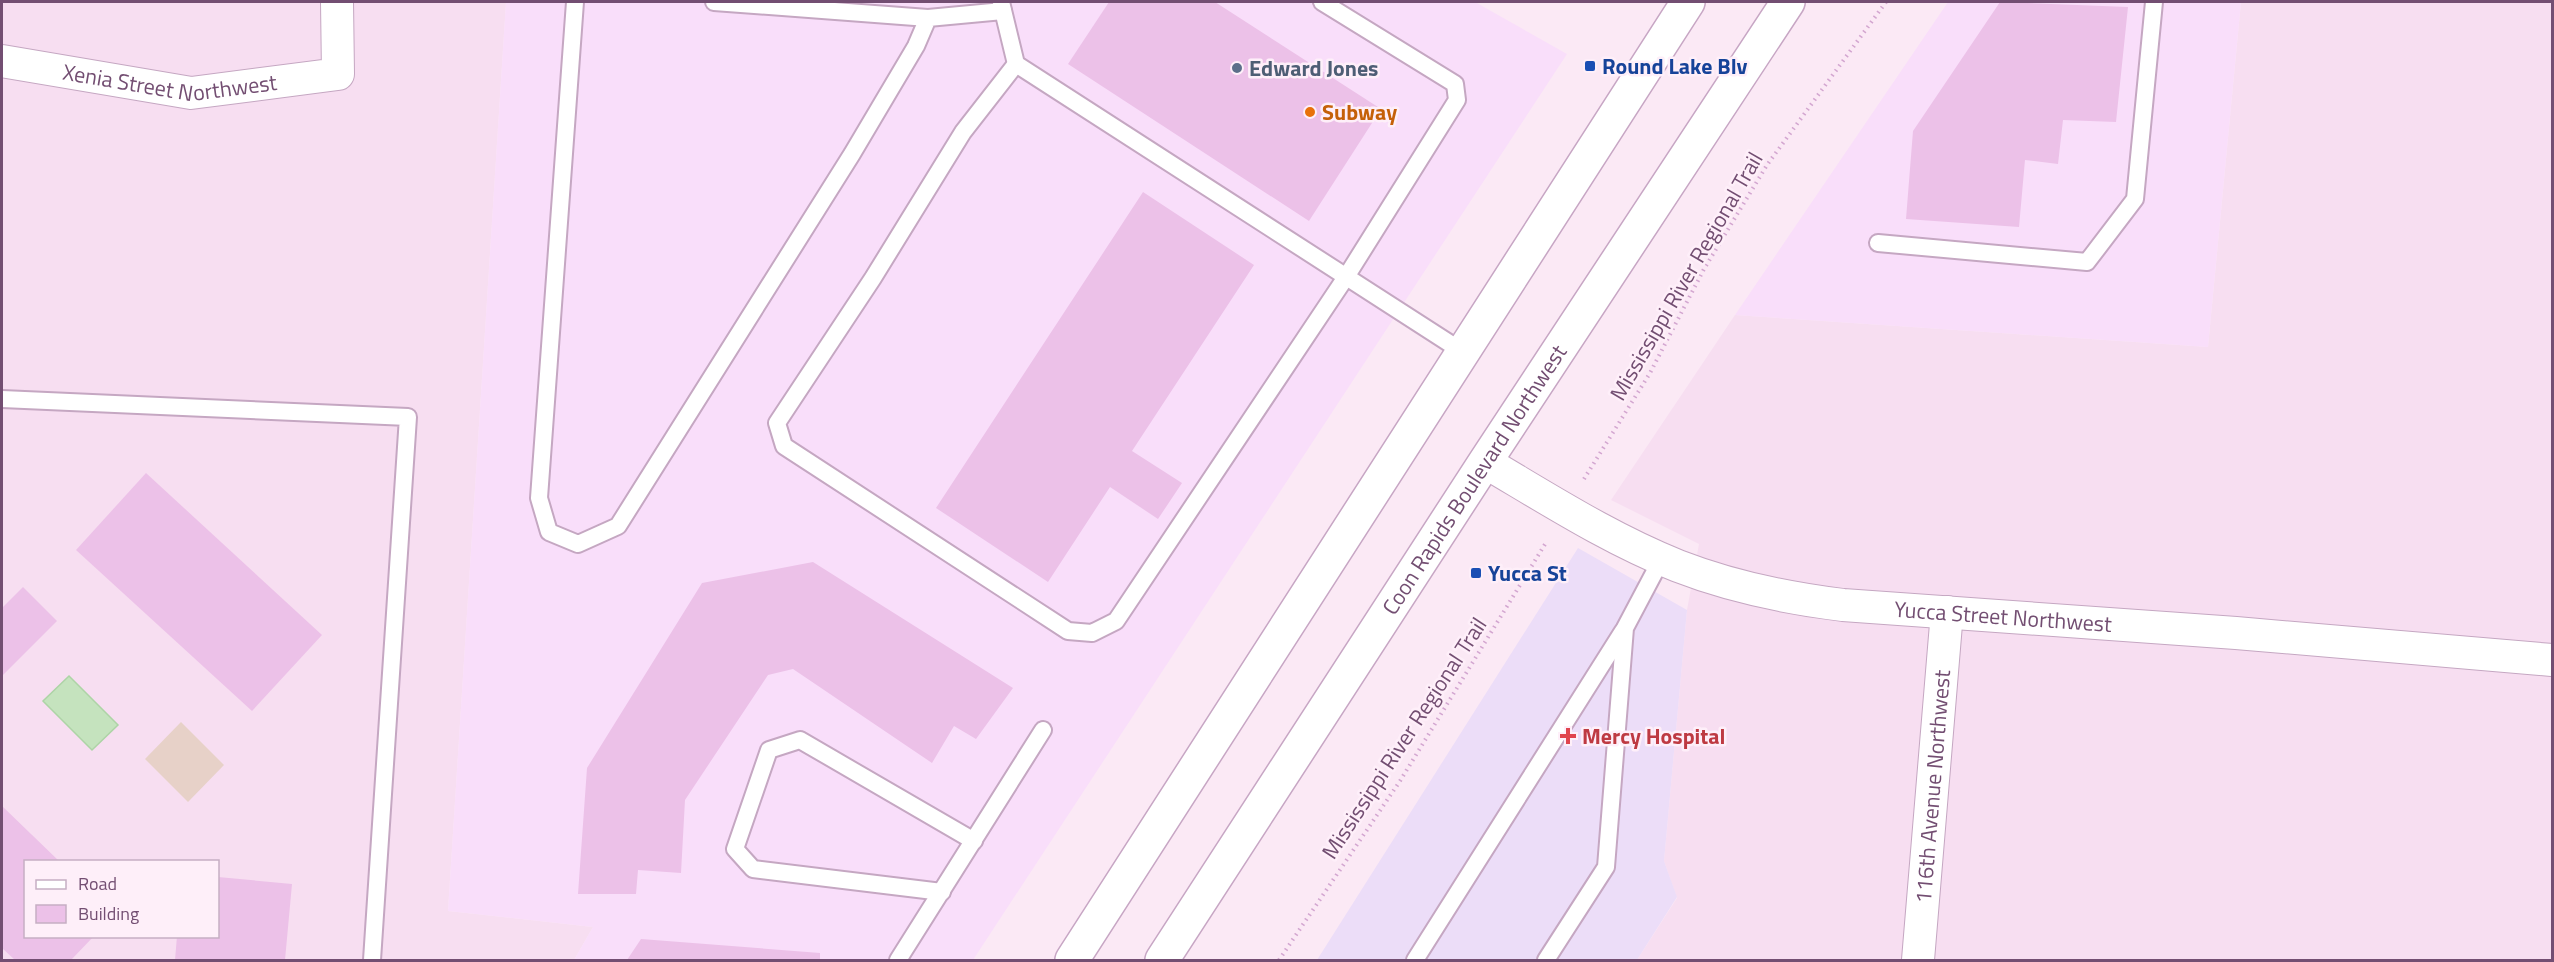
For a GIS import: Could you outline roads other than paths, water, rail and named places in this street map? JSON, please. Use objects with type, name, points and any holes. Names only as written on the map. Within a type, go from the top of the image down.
[{"type":"main road","points":[[1072,960],[1688,2]]},
{"type":"main road","name":"Coon Rapids Boulevard Northwest","points":[[1162,960],[1485,462],[1788,2]]},
{"type":"street","name":"Xenia Street Northwest","points":[[2,62],[191,93],[338,74],[337,2]]},
{"type":"street","name":"Yucca Street Northwest","points":[[1485,462],[1575,514],[1662,558],[1733,585],[1782,597],[1843,605],[2236,633],[2553,660]]},
{"type":"street","name":"116th Avenue Northwest","points":[[1918,960],[1947,612]]},
{"type":"lane","points":[[575,2],[539,498],[549,532],[578,544],[618,526],[852,154],[916,46],[928,18]]},
{"type":"lane","points":[[714,2],[928,18],[1002,6],[1016,64],[1463,352]]},
{"type":"lane","points":[[1016,64],[963,132],[873,278],[777,423],[784,446],[1068,631],[1092,633],[1116,621],[1346,276],[1457,100],[1455,84],[1322,2]]},
{"type":"lane","points":[[1878,243],[2086,262],[2135,199],[2154,2]]},
{"type":"lane","points":[[2,399],[408,417],[372,960]]},
{"type":"lane","points":[[1415,960],[1625,628],[1662,558]]},
{"type":"lane","points":[[1546,960],[1606,867],[1625,628]]},
{"type":"lane","points":[[898,960],[1043,730]]},
{"type":"lane","points":[[942,892],[753,869],[735,849],[770,750],[800,740],[974,842]]},
{"type":"place","name":"Round Lake Blv","points":[[1590,66]]},
{"type":"place","name":"Edward Jones","points":[[1237,68]]},
{"type":"place","name":"Subway","points":[[1310,112]]},
{"type":"place","name":"Yucca St","points":[[1476,573]]},
{"type":"place","name":"Mercy Hospital","points":[[1568,736]]}]
